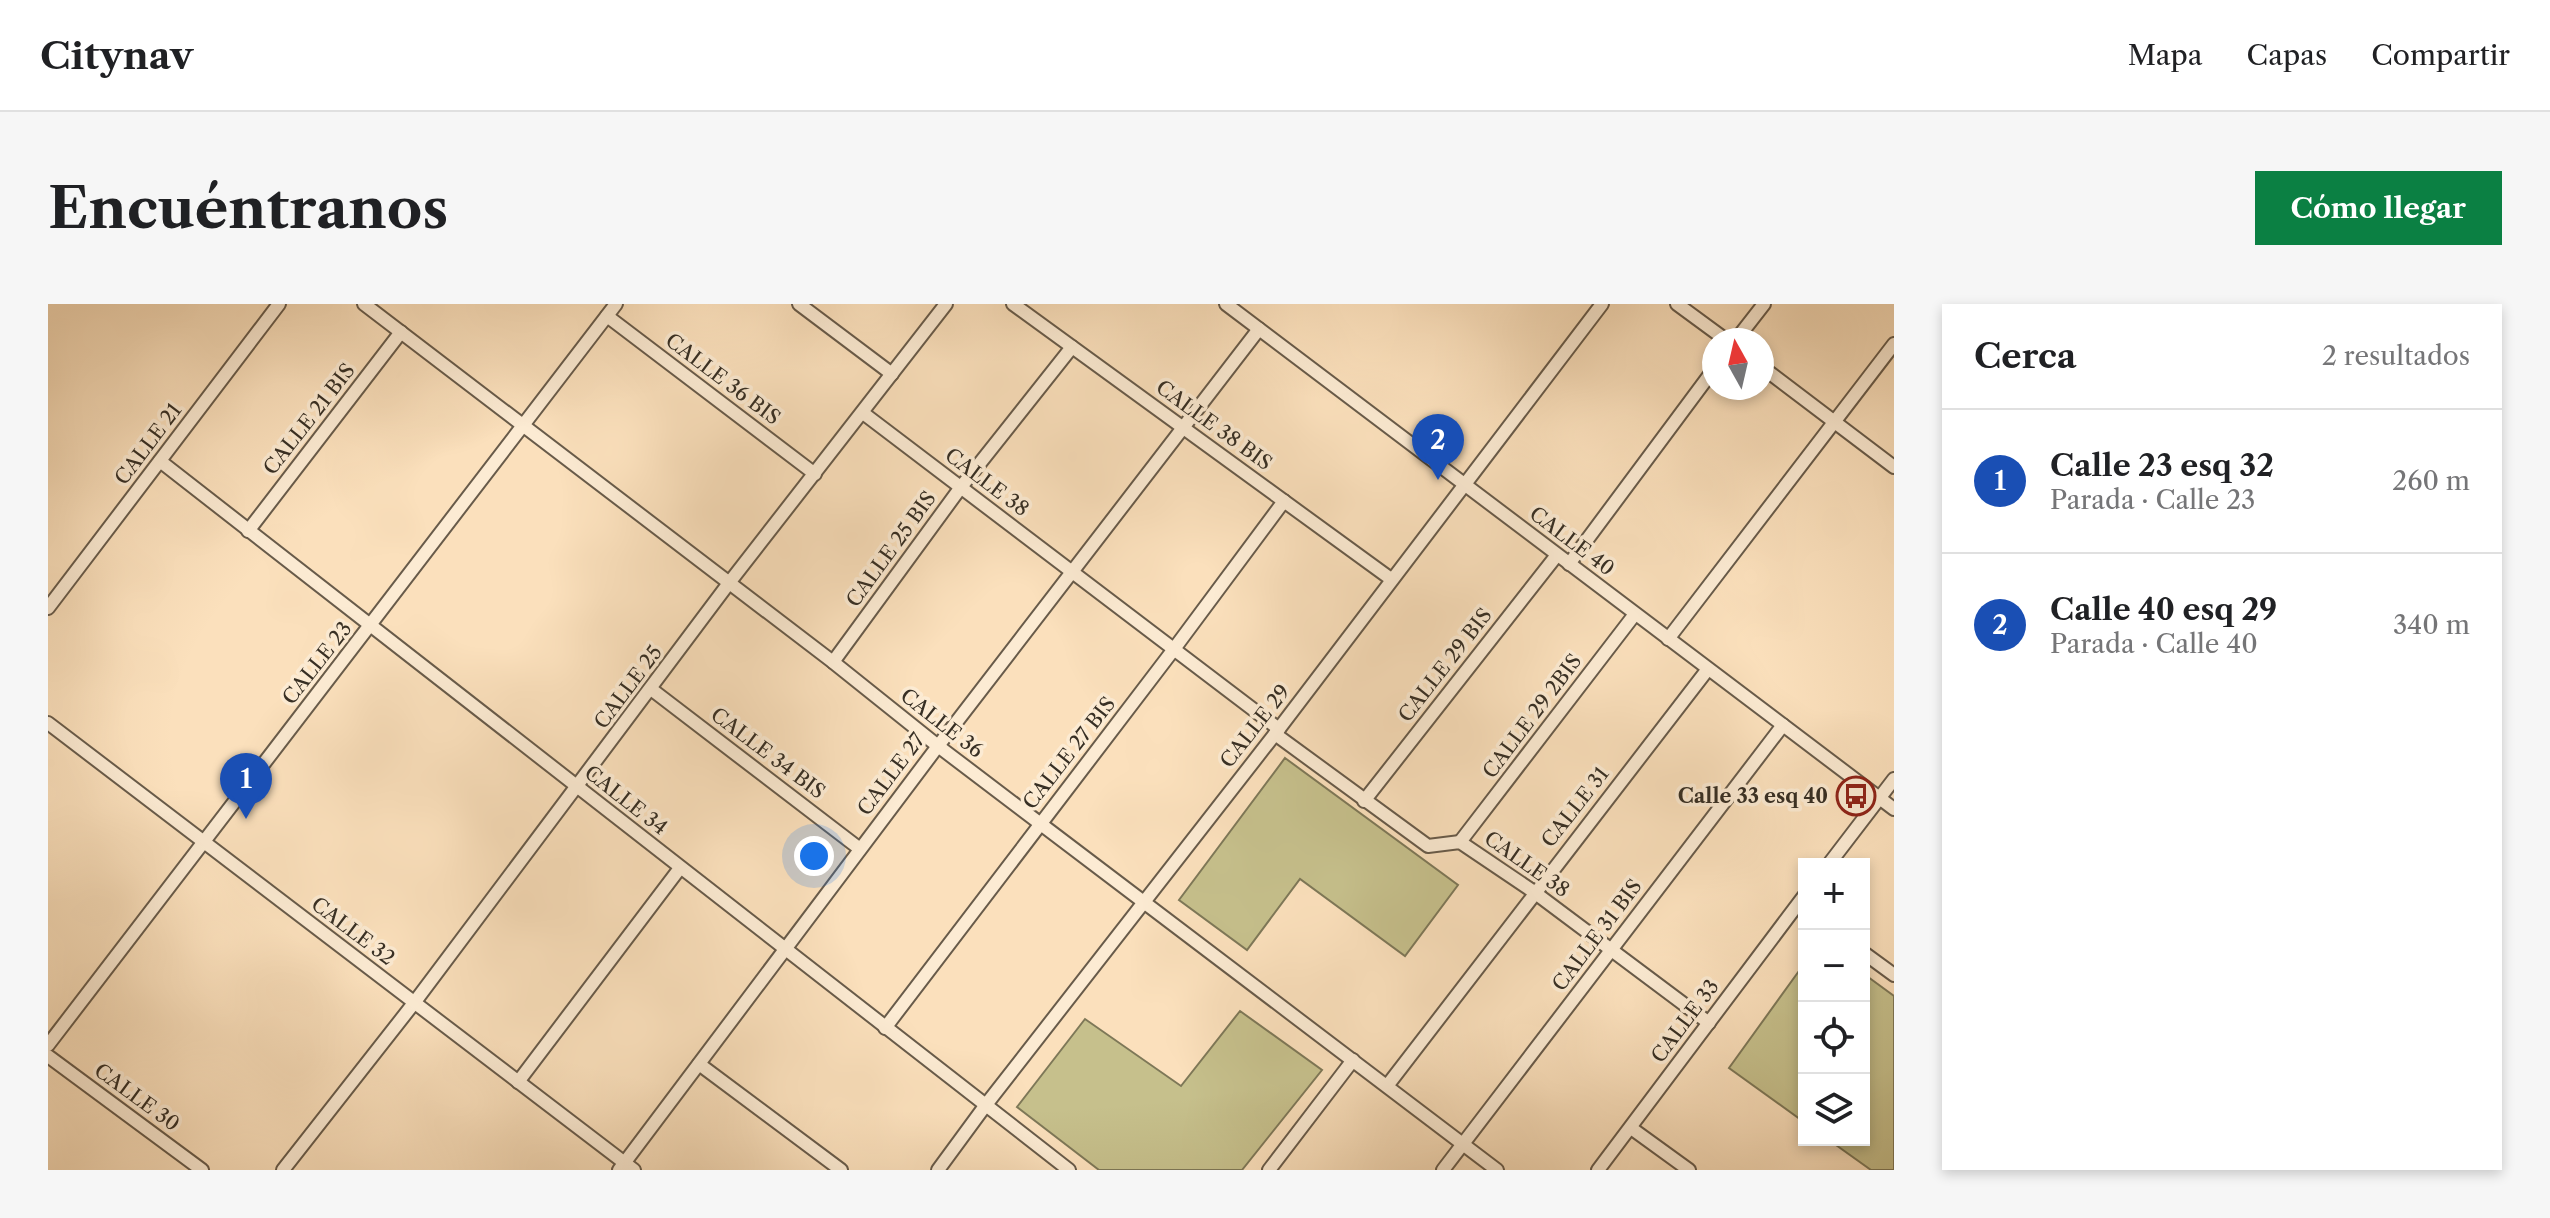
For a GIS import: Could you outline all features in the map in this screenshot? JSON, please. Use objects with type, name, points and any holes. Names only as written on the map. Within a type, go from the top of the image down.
[{"type":"street","name":"CALLE 21","points":[[48,608],[279,304]]},
{"type":"street","name":"CALLE 36","points":[[364,304],[1040,824],[1497,1170]]},
{"type":"street","name":"CALLE 23","points":[[48,1045],[616,304]]},
{"type":"street","points":[[799,304],[892,374]]},
{"type":"street","name":"CALLE 25","points":[[283,1170],[578,788],[729,583],[946,304]]},
{"type":"street","name":"CALLE 38 BIS","points":[[1013,304],[1391,579]]},
{"type":"street","name":"CALLE 40","points":[[1226,304],[1894,809]]},
{"type":"street","name":"CALLE 29","points":[[938,1170],[1602,304]]},
{"type":"street","points":[[1677,304],[1710,328]]},
{"type":"street","points":[[1745,328],[1764,304]]},
{"type":"street","name":"CALLE 36 BIS","points":[[607,316],[815,474]]},
{"type":"street","name":"CALLE 27","points":[[626,1168],[699,1064],[860,849],[1259,329]]},
{"type":"street","name":"CALLE 21 BIS","points":[[248,531],[401,332]]},
{"type":"street","points":[[1668,639],[1894,344]]},
{"type":"street","name":"CALLE 25 BIS","points":[[833,662],[961,487],[1072,347]]},
{"type":"street","points":[[1774,376],[1894,467]]},
{"type":"street","points":[[1569,564],[1702,385]]},
{"type":"street","name":"CALLE 38","points":[[863,413],[1174,649],[1364,801],[1428,846],[1460,842],[1534,892],[1709,1023]]},
{"type":"street","name":"CALLE 34","points":[[160,461],[1069,1170]]},
{"type":"street","name":"CALLE 27 BIS","points":[[885,1028],[1284,501]]},
{"type":"street","name":"CALLE 29 BIS","points":[[1364,801],[1557,555]]},
{"type":"street","name":"CALLE 29 2BIS","points":[[1460,842],[1635,614]]},
{"type":"street","name":"CALLE 31","points":[[1387,1086],[1708,669]]},
{"type":"street","name":"CALLE 34 BIS","points":[[651,689],[860,849]]},
{"type":"street","name":"CALLE 32","points":[[48,723],[626,1168]]},
{"type":"street","name":"CALLE 31 BIS","points":[[1443,1170],[1783,725]]},
{"type":"street","points":[[1834,858],[1894,779]]},
{"type":"street","points":[[518,1082],[680,868]]},
{"type":"street","name":"CALLE 33","points":[[1598,1170],[1798,907]]},
{"type":"street","points":[[1870,957],[1894,975]]},
{"type":"street","name":"CALLE 30","points":[[48,1056],[202,1170]]},
{"type":"street","points":[[1269,1170],[1353,1060]]},
{"type":"street","points":[[699,1064],[841,1170]]},
{"type":"street","points":[[1631,1128],[1689,1170]]},
{"type":"shaded area","points":[[1285,758],[1458,885],[1405,956],[1300,879],[1247,950],[1179,900]]},
{"type":"shaded area","points":[[1798,972],[1798,1118],[1729,1068]]},
{"type":"shaded area","points":[[1870,978],[1894,996],[1894,1170],[1871,1170],[1837,1146],[1870,1146]]},
{"type":"shaded area","points":[[1240,1011],[1322,1070],[1242,1170],[1099,1170],[1017,1107],[1085,1019],[1181,1086]]},
{"type":"place","name":"Calle 40 esq 29","points":[[1438,480]]},
{"type":"place","name":"Calle 33 esq 40","points":[[1856,796]]},
{"type":"place","name":"Calle 23 esq 32","points":[[246,819]]}]
